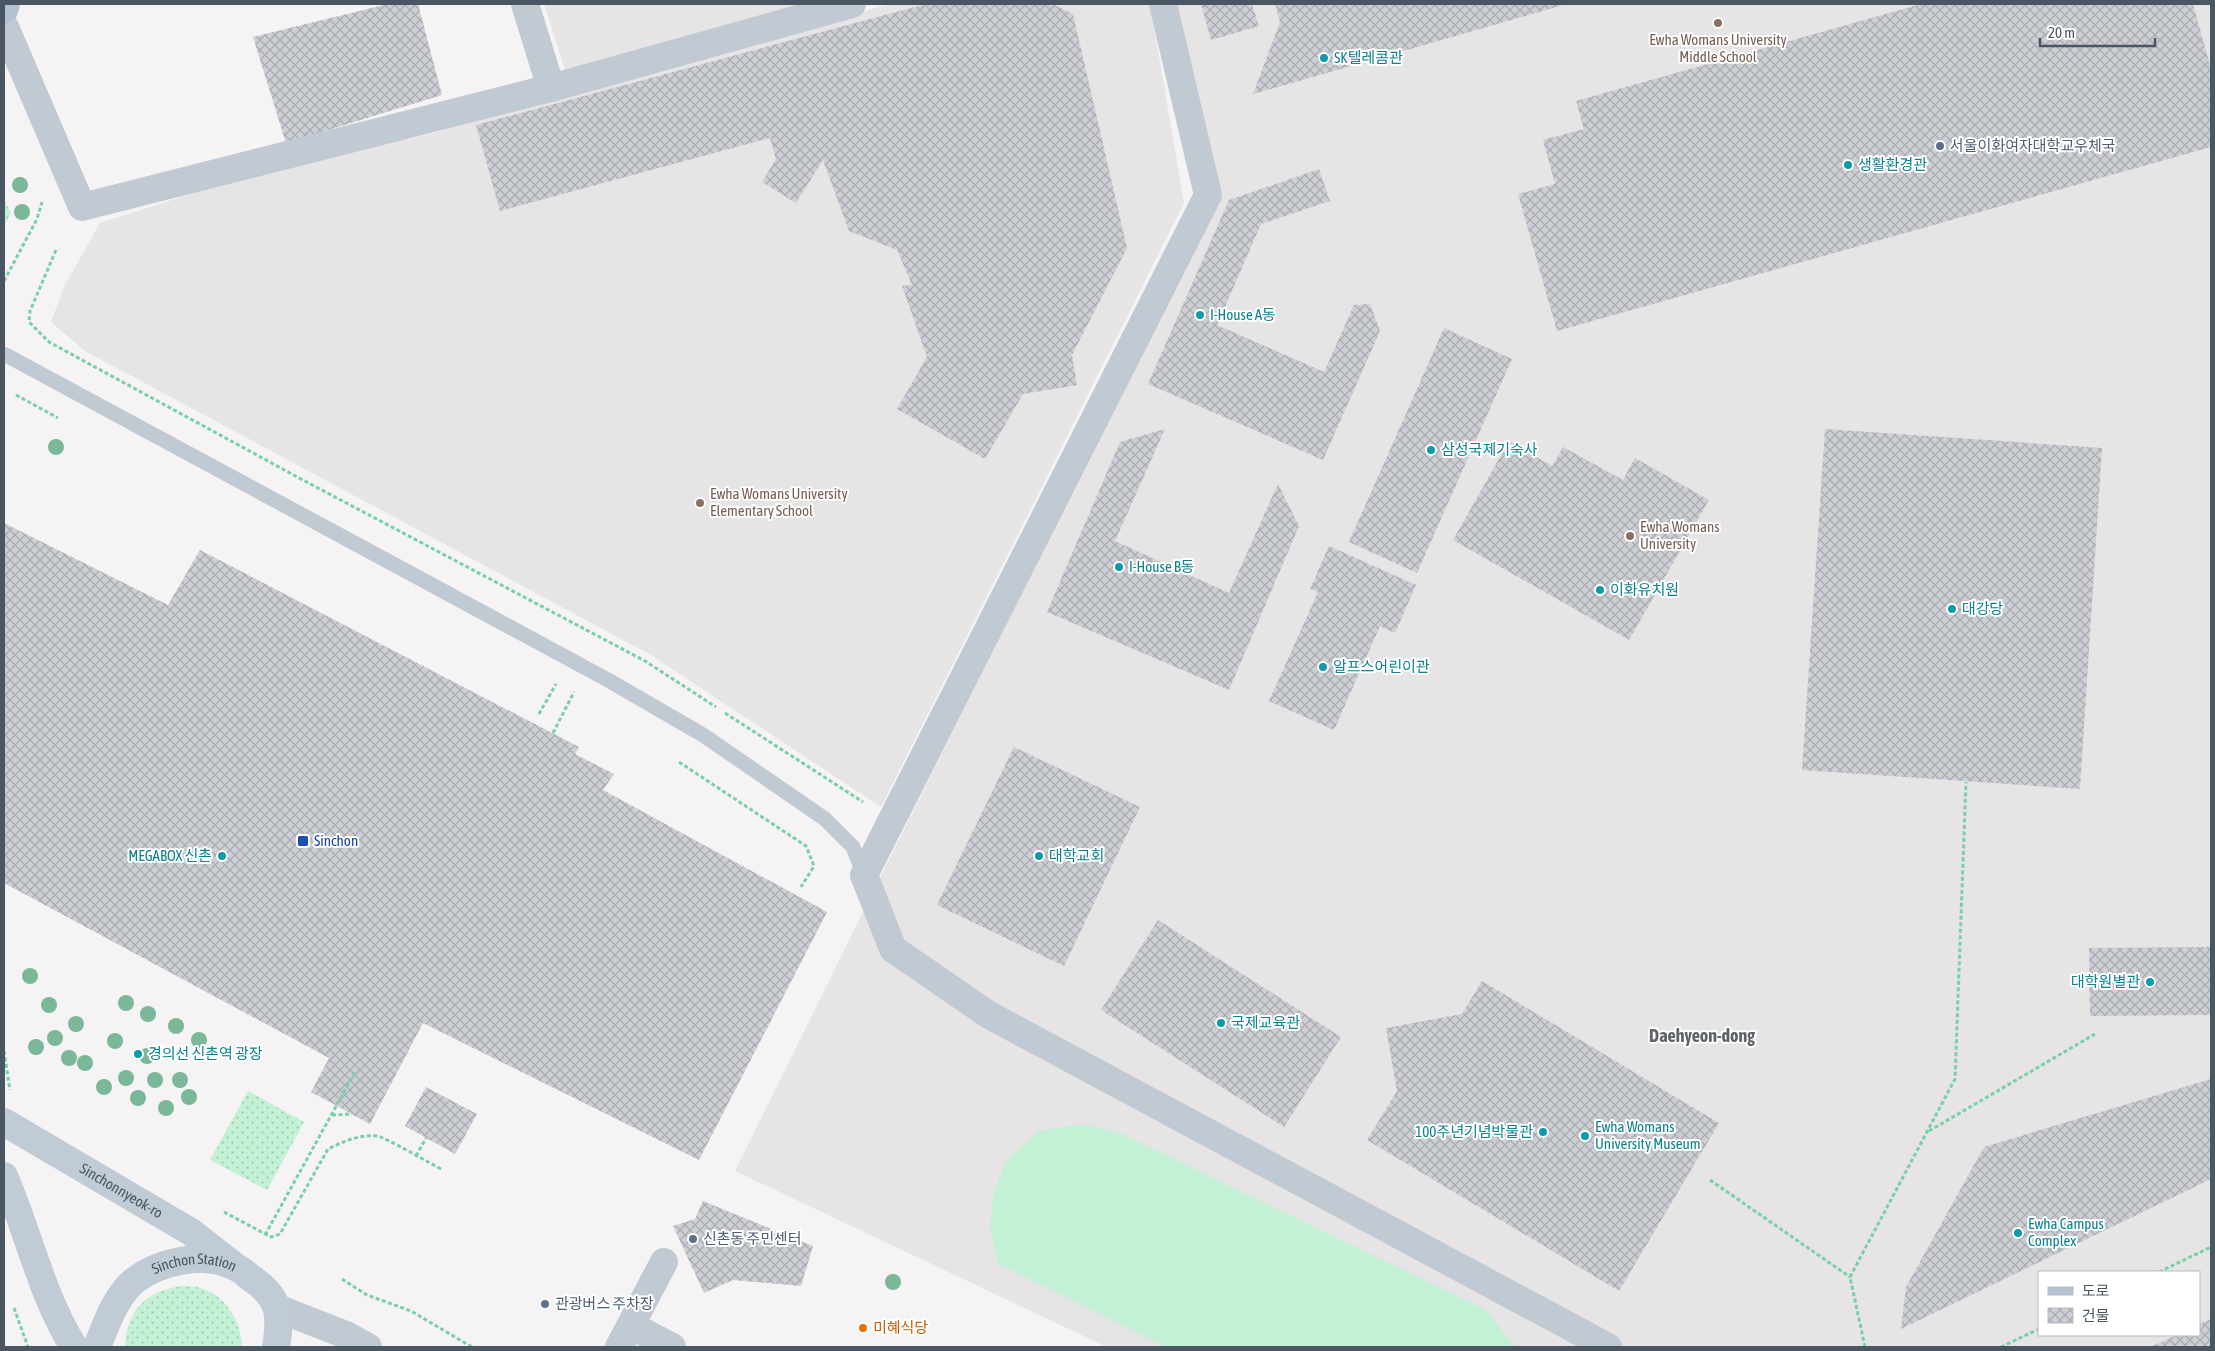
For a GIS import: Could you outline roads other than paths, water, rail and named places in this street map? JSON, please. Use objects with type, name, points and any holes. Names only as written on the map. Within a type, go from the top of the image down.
[{"type":"main road","name":"Sinchonnyeok-ro","points":[[4,1122],[191,1232],[235,1266]]},
{"type":"main road","points":[[4,1176],[16,1203],[60,1325],[74,1347]]},
{"type":"main road","name":"Sinchon Station","points":[[97,1347],[112,1312],[122,1294],[132,1282],[148,1271],[164,1265],[184,1261],[211,1260],[235,1266],[265,1287],[277,1308],[279,1328],[276,1347]]},
{"type":"street","points":[[524,4],[551,88]]},
{"type":"street","points":[[4,18],[82,207],[551,88],[852,4]]},
{"type":"street","points":[[1163,4],[1208,195],[864,875],[893,949],[989,1015],[1608,1347]]},
{"type":"street","points":[[664,1262],[625,1337],[672,1347]]},
{"type":"street","points":[[277,1308],[357,1341]]},
{"type":"lane","points":[[4,354],[608,680],[703,735],[825,819],[853,847],[864,875]]},
{"type":"place","name":"Ewha Womans University Middle School","points":[[1718,23]]},
{"type":"place","name":"SK텔레콤관","points":[[1324,58]]},
{"type":"place","name":"서울이화여자대학교우체국","points":[[1940,146]]},
{"type":"place","name":"생활환경관","points":[[1848,165]]},
{"type":"place","name":"I-House A동","points":[[1200,315]]},
{"type":"place","name":"삼성국제기숙사","points":[[1431,450]]},
{"type":"place","name":"Ewha Womans University Elementary School","points":[[700,503]]},
{"type":"place","name":"Ewha Womans University","points":[[1630,536]]},
{"type":"place","name":"I-House B동","points":[[1119,567]]},
{"type":"place","name":"이화유치원","points":[[1600,590]]},
{"type":"place","name":"대강당","points":[[1952,609]]},
{"type":"place","name":"알프스어린이관","points":[[1323,667]]},
{"type":"place","name":"Sinchon","points":[[303,841]]},
{"type":"place","name":"MEGABOX 신촌","points":[[222,856]]},
{"type":"place","name":"대학교회","points":[[1039,856]]},
{"type":"place","name":"대학원별관","points":[[2150,982]]},
{"type":"place","name":"국제교육관","points":[[1221,1023]]},
{"type":"place","name":"경의선 신촌역 광장","points":[[138,1054]]},
{"type":"place","name":"100주년기념박물관","points":[[1543,1132]]},
{"type":"place","name":"Ewha Womans University Museum","points":[[1585,1136]]},
{"type":"place","name":"Ewha Campus Complex","points":[[2018,1233]]},
{"type":"place","name":"신촌동 주민센터","points":[[693,1239]]},
{"type":"place","name":"관광버스 주차장","points":[[545,1304]]},
{"type":"place","name":"미혜식당","points":[[863,1328]]},
{"type":"district","name":"Daehyeon-dong","points":[[1702,1036]]}]
